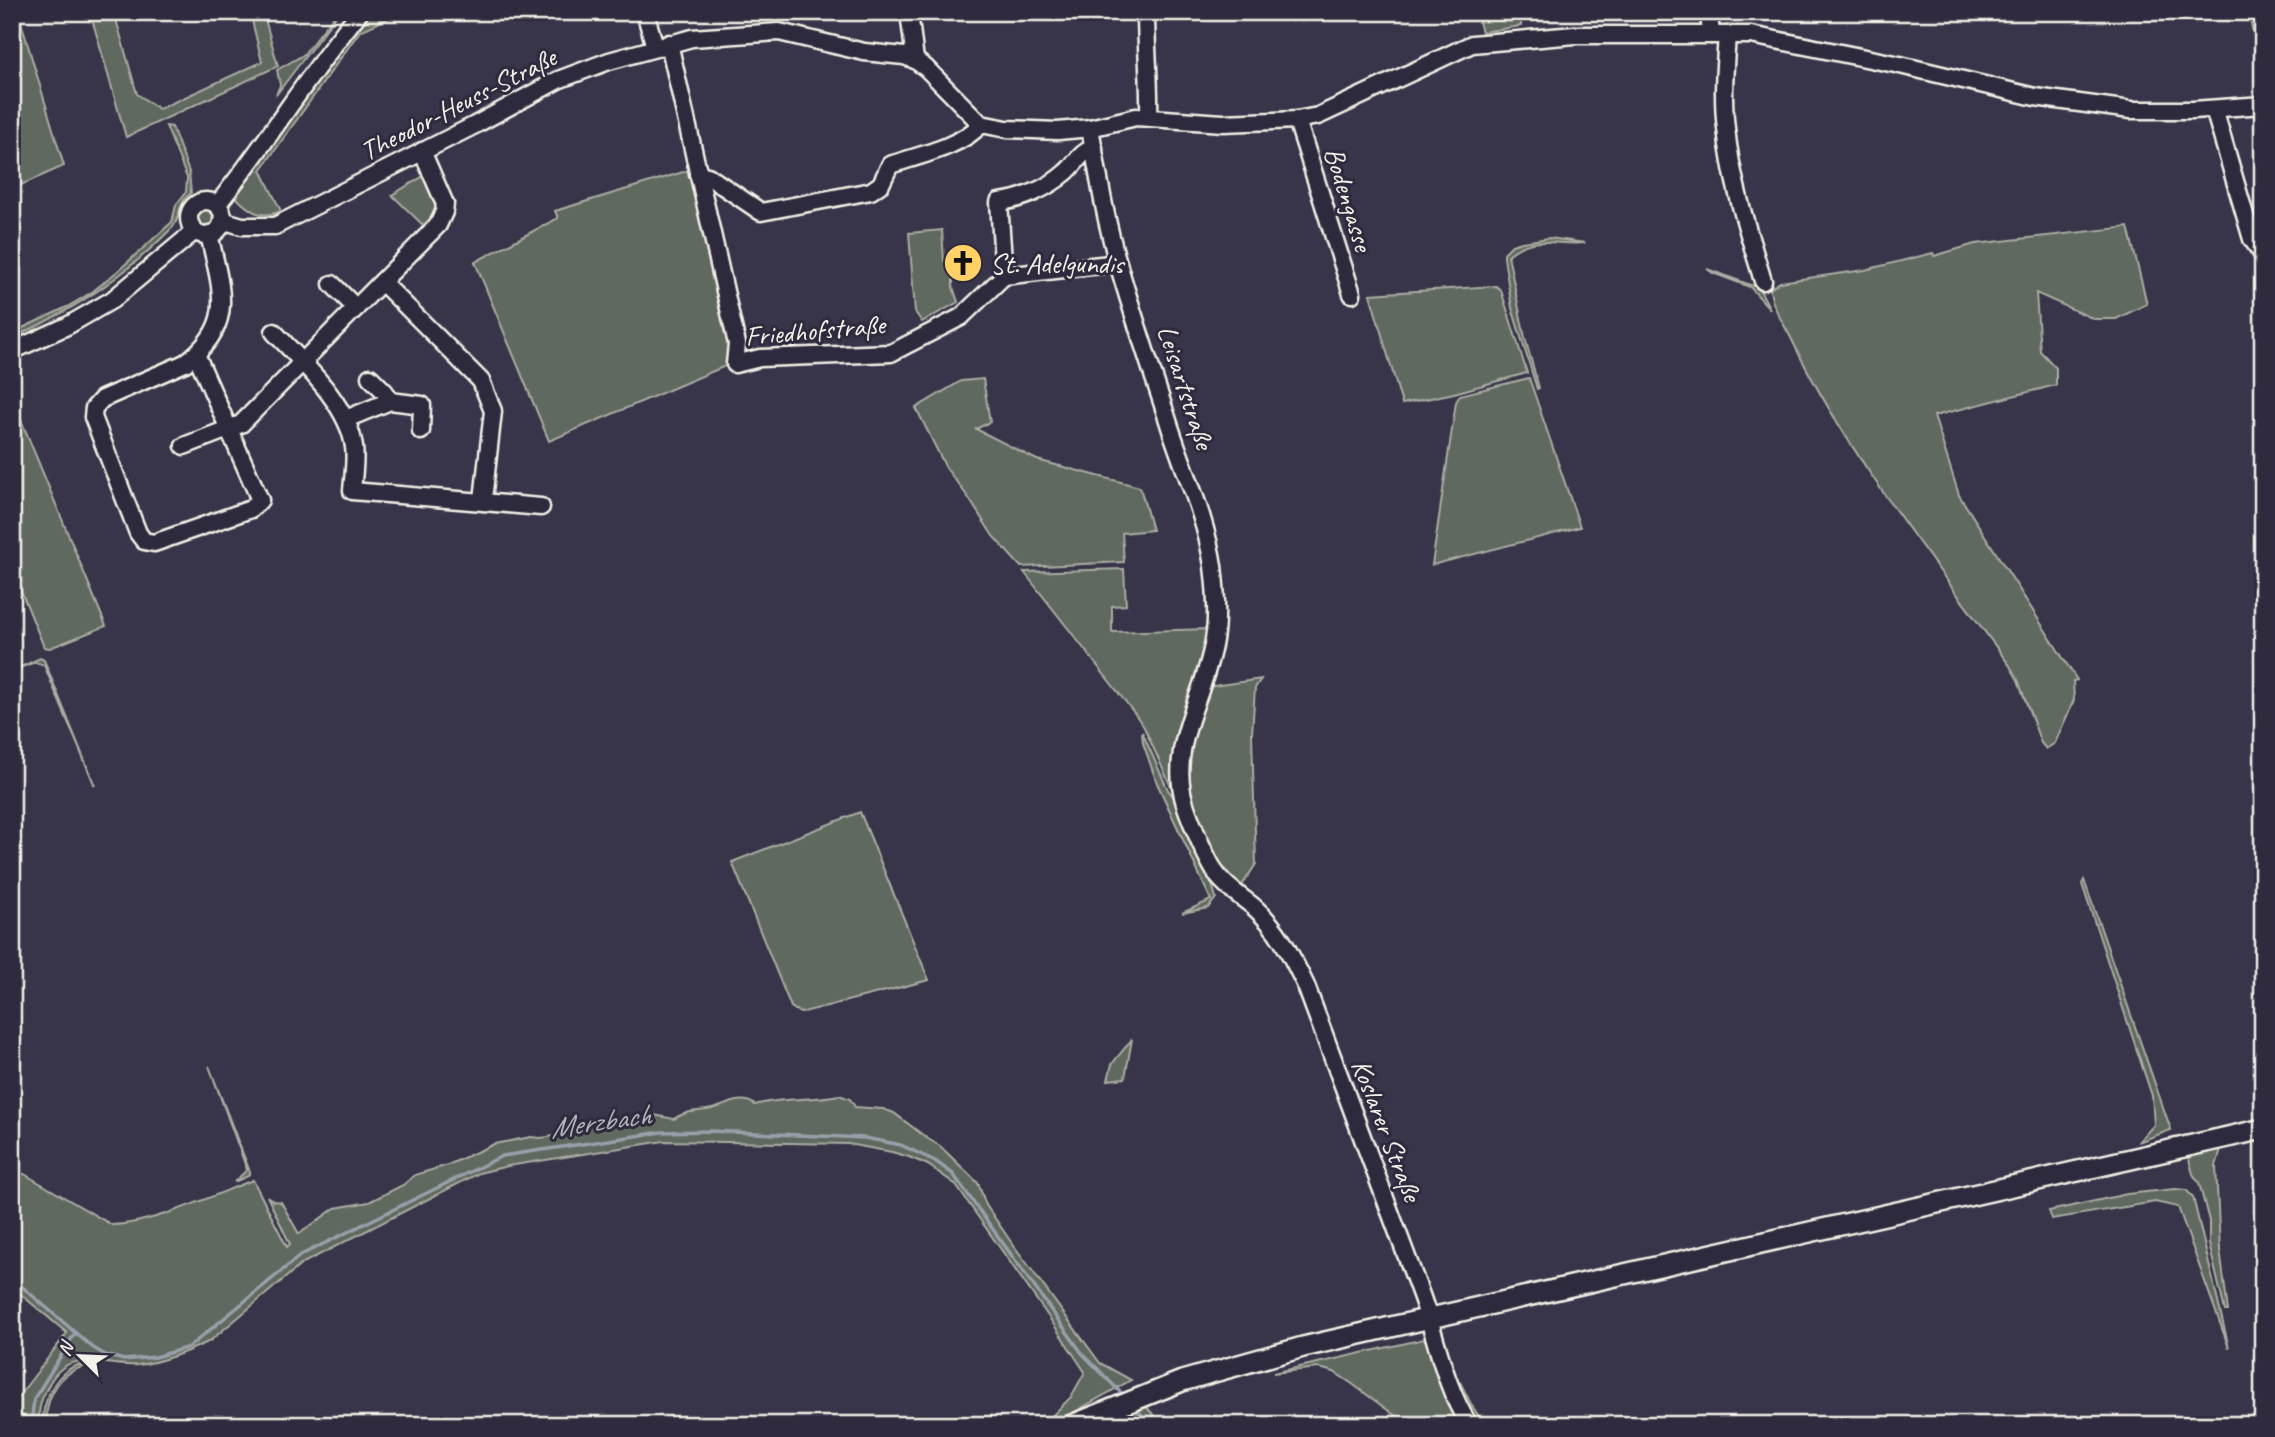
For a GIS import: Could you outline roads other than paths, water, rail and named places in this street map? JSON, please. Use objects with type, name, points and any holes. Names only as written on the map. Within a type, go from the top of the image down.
[{"type":"main road","points":[[1072,1425],[1139,1397],[1241,1364],[1430,1318],[2263,1129]]},
{"type":"street","points":[[12,351],[67,326],[112,300],[202,233],[218,229],[219,213],[251,163],[339,37],[360,12]]},
{"type":"street","name":"Friedhofstraße","points":[[645,12],[662,45],[698,174],[737,344],[735,364],[760,358],[891,353],[961,317],[1004,276]]},
{"type":"street","points":[[909,12],[915,60],[981,124],[1007,129],[1058,131],[1149,117],[1223,123],[1297,120],[1318,116],[1472,44],[1576,35],[1751,35],[1873,59],[2035,97],[2131,110],[2214,109],[2263,105]]},
{"type":"street","points":[[1146,12],[1149,117]]},
{"type":"street","points":[[1709,12],[1719,35],[1726,130],[1741,206],[1763,281]]},
{"type":"street","name":"Theodor-Heuss-Straße","points":[[219,213],[242,226],[275,226],[558,80],[584,69],[692,38],[779,32],[864,52],[904,56],[915,60]]},
{"type":"street","points":[[2214,109],[2252,239],[2263,255]]},
{"type":"street","name":"Bodengasse","points":[[1297,120],[1352,294]]},
{"type":"street","points":[[698,174],[708,176],[761,212],[871,191],[881,184],[890,165],[945,147],[976,130],[981,124]]},
{"type":"street","name":"Leisartstraße","points":[[1090,128],[1118,263],[1172,434],[1208,535],[1217,618],[1209,663],[1183,738],[1179,776],[1186,806],[1218,876]]},
{"type":"street","points":[[1094,148],[1084,151],[1067,172],[1052,183],[1011,201],[999,202],[1004,276],[1118,263]]},
{"type":"street","points":[[184,446],[241,424],[438,225],[445,204],[422,151]]},
{"type":"street","points":[[196,354],[260,500],[251,509],[155,543],[144,541],[138,533],[93,416],[94,408],[102,400],[185,363],[214,334],[219,324],[221,306],[218,272],[202,233],[189,217],[193,207],[202,202],[219,213]]},
{"type":"street","points":[[382,282],[481,381],[493,411],[483,500]]},
{"type":"street","points":[[332,284],[356,308]]},
{"type":"street","points":[[274,332],[303,362],[346,419],[355,450],[352,491],[541,507]]},
{"type":"street","points":[[370,377],[390,401]]},
{"type":"street","points":[[346,419],[390,401],[422,405],[421,431]]},
{"type":"street","name":"Koslarer Straße","points":[[1218,876],[1262,915],[1290,951],[1306,986],[1430,1318],[1453,1398],[1469,1425]]},
{"type":"waterway","name":"Merzbach","points":[[12,1278],[92,1347],[105,1355],[124,1360],[155,1357],[189,1347],[301,1255],[502,1156],[662,1132],[710,1131],[865,1138],[901,1145],[935,1161],[953,1174],[1082,1353],[1124,1396]]},
{"type":"waterway","points":[[31,1425],[34,1399],[75,1333]]},
{"type":"waterway","name":"Merzbach","points":[[1134,1406],[1150,1425]]},
{"type":"place","name":"St. Adelgundis","points":[[963,263]]}]
